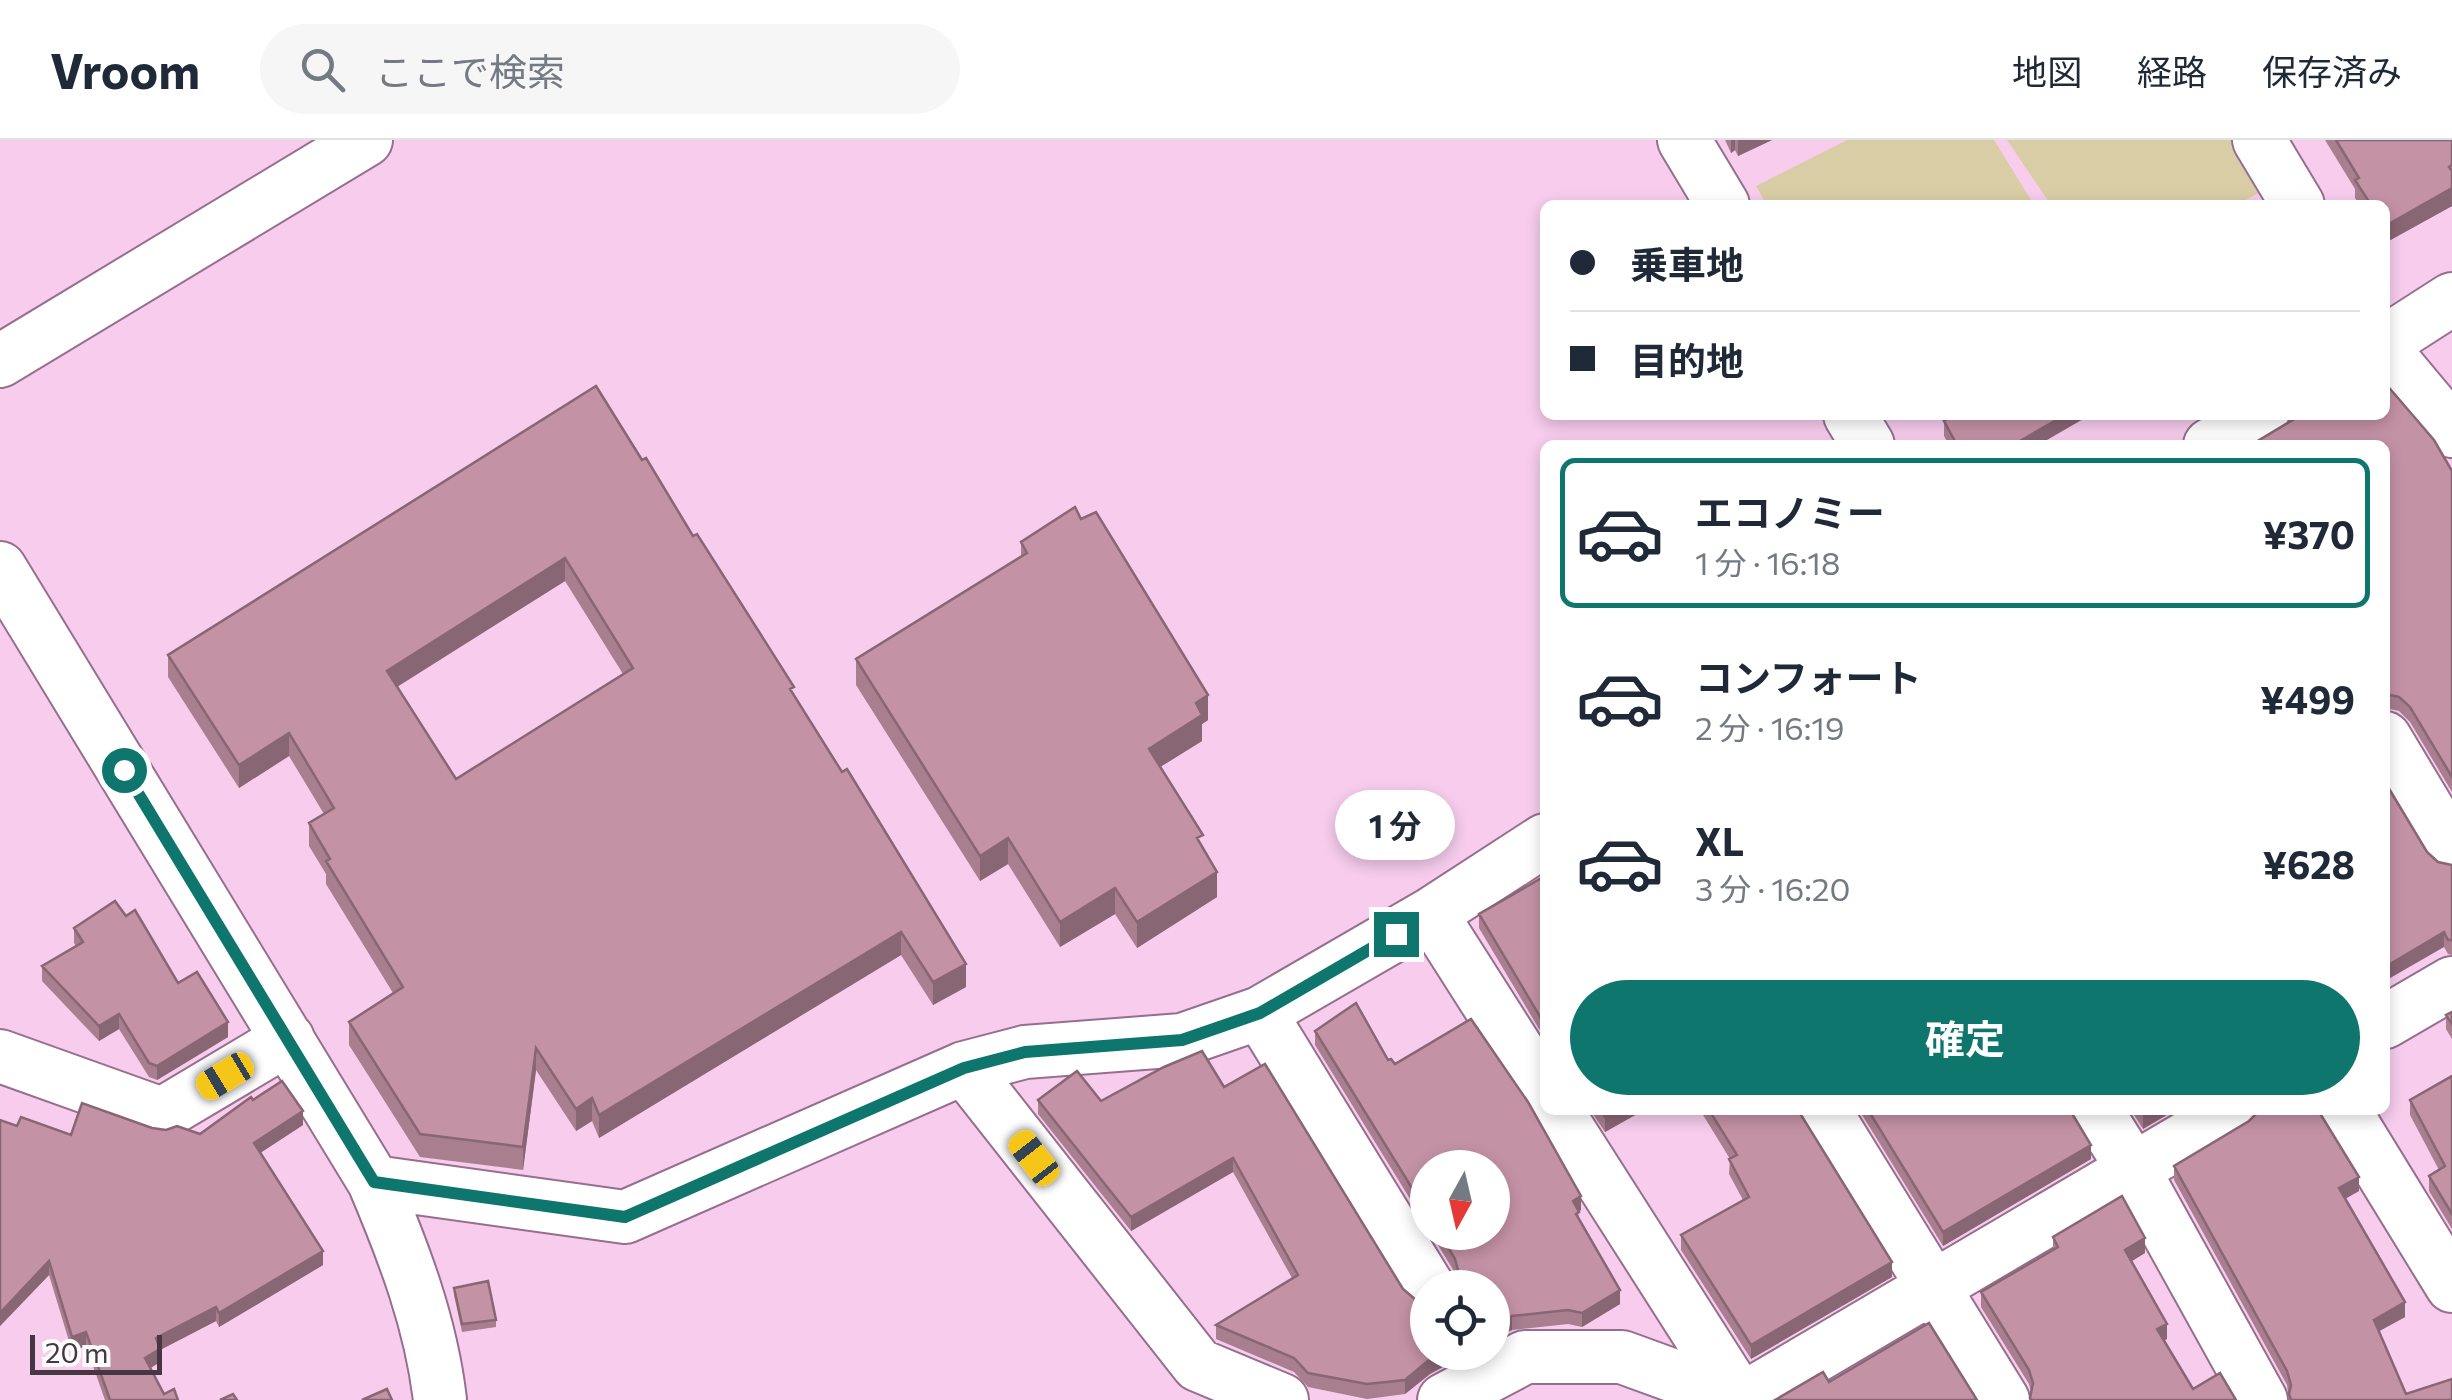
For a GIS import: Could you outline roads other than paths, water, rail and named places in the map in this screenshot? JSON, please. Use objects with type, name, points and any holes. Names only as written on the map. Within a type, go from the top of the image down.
[{"type":"street","points":[[0,361],[366,140]]},
{"type":"street","points":[[1684,140],[1720,200]]},
{"type":"street","points":[[2259,140],[2295,200]]},
{"type":"street","points":[[2390,339],[2452,299]]},
{"type":"street","points":[[2390,356],[2452,430]]},
{"type":"street","points":[[2219,440],[2253,420]]},
{"type":"street","points":[[0,568],[374,1182],[402,1247],[434,1350],[440,1400]]},
{"type":"street","points":[[2390,746],[2452,850]]},
{"type":"street","points":[[374,1182],[625,1217],[964,1068],[1025,1052],[1182,1040],[1260,1013],[1431,914],[1540,843]]},
{"type":"street","points":[[1431,914],[1540,1085]]},
{"type":"street","points":[[2390,1019],[2452,984]]},
{"type":"street","points":[[1260,1013],[1417,1270]]},
{"type":"street","points":[[0,1056],[162,1114],[288,1039]]},
{"type":"street","points":[[964,1068],[1198,1365],[1282,1400]]},
{"type":"street","points":[[1559,1115],[1741,1400]]},
{"type":"street","points":[[1827,1115],[2003,1400]]},
{"type":"street","points":[[2099,1115],[2261,1400]]},
{"type":"street","points":[[1741,1400],[2225,1115]]},
{"type":"street","points":[[2347,1115],[2452,1286]]},
{"type":"street","points":[[1466,1377],[1525,1357],[1622,1357],[1741,1400]]}]
